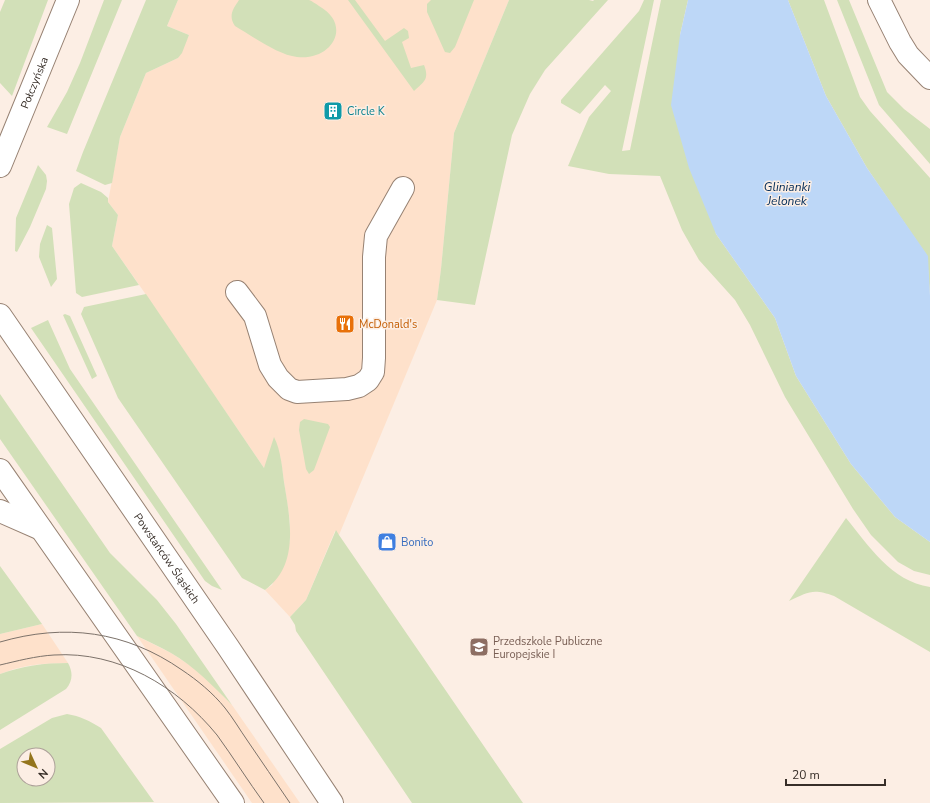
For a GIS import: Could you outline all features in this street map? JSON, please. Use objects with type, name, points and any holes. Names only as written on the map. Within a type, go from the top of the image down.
[{"type":"main road","name":"Połczyńska","points":[[0,166],[68,0]]},
{"type":"main road","points":[[879,0],[908,55],[930,78]]},
{"type":"main road","points":[[237,292],[255,316],[270,365],[278,378],[289,389],[297,392],[347,389],[359,386],[368,380],[373,372],[374,257],[376,236],[402,188]]},
{"type":"main road","name":"Powstańców Śląskich","points":[[0,315],[228,647],[332,803]]},
{"type":"main road","points":[[0,470],[233,803]]},
{"type":"main road","points":[[0,511],[42,530]]},
{"type":"shaded area","points":[[178,0],[509,0],[454,133],[437,300],[339,535],[335,531],[306,600],[290,617],[265,590],[272,585],[290,541],[290,522],[280,455],[264,468],[112,246],[118,215],[108,202],[120,137],[146,73],[178,58],[189,35],[167,26]]},
{"type":"shaded area","points":[[42,624],[68,663],[27,666],[0,674],[0,634]]},
{"type":"shaded area","points":[[137,636],[171,653],[191,666],[208,680],[232,705],[300,803],[252,803]]},
{"type":"green space","points":[[5,0],[48,0],[12,96],[0,83],[0,12]]},
{"type":"green space","points":[[104,0],[122,0],[67,134],[47,127],[67,92],[80,63]]},
{"type":"green space","points":[[146,0],[178,0],[167,26],[189,35],[182,53],[178,58],[146,73],[120,137],[112,183],[105,185],[76,171]]},
{"type":"green space","points":[[239,0],[310,0],[329,14],[335,23],[336,32],[334,40],[328,48],[309,57],[290,56],[282,53],[235,26],[232,19],[232,13]]},
{"type":"green space","points":[[348,0],[355,0],[385,41],[404,28],[408,31],[409,38],[402,42],[411,68],[424,65],[426,70],[425,80],[414,91]]},
{"type":"green space","points":[[431,0],[474,0],[455,47],[450,53],[445,52],[427,12],[427,4]]},
{"type":"green space","points":[[509,0],[608,0],[545,70],[530,94],[512,135],[475,305],[437,300],[454,133]]},
{"type":"green space","points":[[644,0],[654,0],[622,151],[630,150],[661,0],[688,0],[680,35],[716,234],[775,318],[796,376],[851,464],[895,517],[930,542],[930,575],[914,571],[898,562],[871,535],[853,509],[785,397],[750,325],[735,300],[699,260],[682,230],[660,176],[609,174],[568,166],[589,117],[611,91],[605,85],[580,114],[561,103],[561,100],[639,11]]},
{"type":"green space","points":[[788,0],[824,0],[860,97],[870,111],[930,178],[930,296],[927,256],[867,168],[826,96]]},
{"type":"green space","points":[[837,0],[849,0],[887,92],[904,109],[930,129],[930,164],[879,105]]},
{"type":"green space","points":[[38,165],[46,175],[46,189],[30,227],[17,252],[15,251],[16,218]]},
{"type":"green space","points":[[81,183],[101,192],[108,198],[108,202],[118,215],[112,246],[139,285],[82,297],[76,293],[69,204],[74,188]]},
{"type":"green space","points":[[47,225],[52,228],[57,279],[51,287],[39,257],[40,244]]},
{"type":"green space","points":[[146,294],[264,468],[274,437],[281,459],[290,526],[290,540],[284,568],[276,580],[265,590],[242,578],[118,398],[81,314],[84,307]]},
{"type":"green space","points":[[65,314],[70,316],[97,376],[92,379],[63,315]]},
{"type":"green space","points":[[48,320],[70,369],[222,590],[205,581],[31,328]]},
{"type":"green space","points":[[0,394],[110,553],[157,600],[176,624],[232,705],[188,664],[171,653],[137,636],[0,439]]},
{"type":"green space","points":[[304,419],[328,424],[330,427],[314,470],[309,474],[306,469],[299,430],[300,422]]},
{"type":"green space","points":[[846,518],[872,551],[892,570],[904,578],[930,587],[930,652],[834,596],[821,592],[811,592],[789,601]]},
{"type":"green space","points":[[336,530],[523,803],[412,803],[296,631],[295,625],[290,617],[306,600]]},
{"type":"green space","points":[[0,566],[42,624],[0,634]]},
{"type":"green space","points":[[68,663],[72,676],[66,689],[0,730],[0,674],[33,666]]},
{"type":"green space","points":[[67,714],[85,719],[101,728],[154,802],[0,803],[0,749],[52,718]]},
{"type":"water","name":"Glinianki Jelonek","points":[[688,0],[788,0],[826,96],[867,168],[928,256],[930,296],[930,542],[895,517],[851,464],[796,376],[775,318],[716,234],[689,168],[671,105],[680,35]]},
{"type":"tram line","points":[[0,642],[24,636],[48,633],[71,632],[94,634],[139,646],[161,657],[193,678],[220,702],[290,803]]},
{"type":"tram line","points":[[0,665],[54,655],[78,655],[101,659],[144,675],[165,687],[184,701],[201,717],[217,735],[264,803]]},
{"type":"place","name":"Circle K","points":[[333,111]]},
{"type":"place","name":"McDonald's","points":[[345,324]]},
{"type":"place","name":"Bonito","points":[[387,542]]},
{"type":"place","name":"Przedszkole Publiczne Europejskie I","points":[[479,647]]}]
